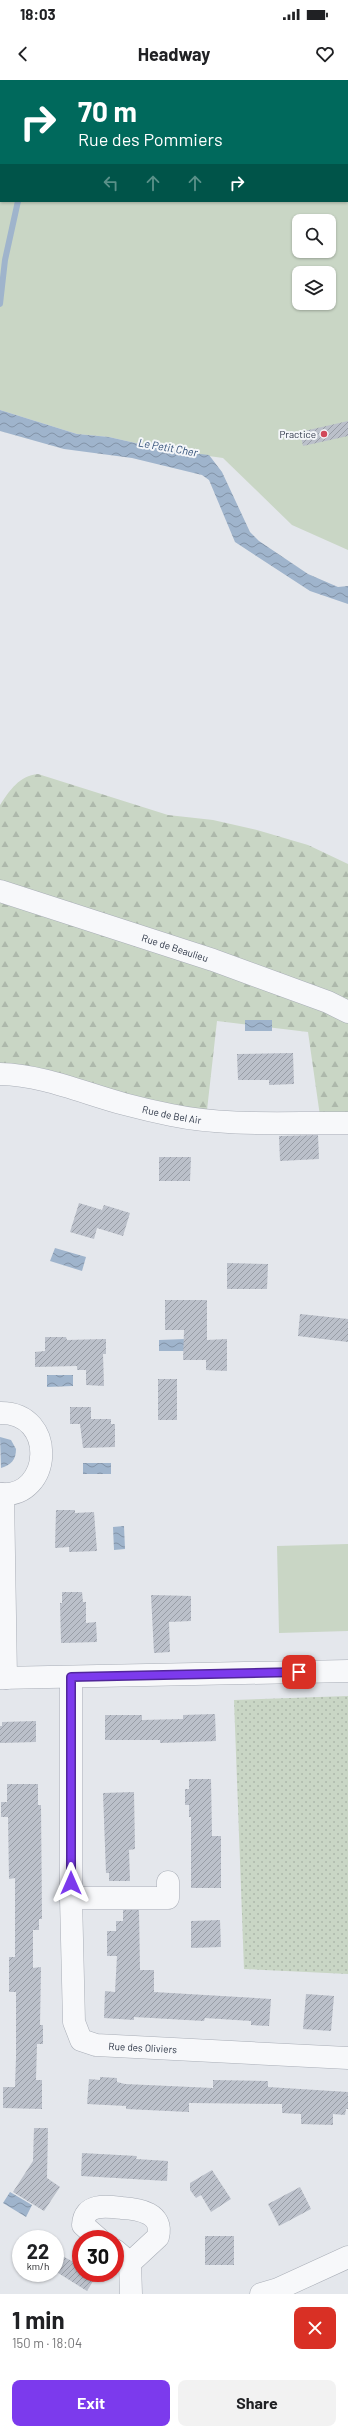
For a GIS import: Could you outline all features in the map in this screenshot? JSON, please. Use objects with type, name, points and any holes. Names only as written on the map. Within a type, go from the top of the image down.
[{"type":"street","name":"Rue de Beaulieu","points":[[0,892],[213,960],[328,1002],[348,1012]]},
{"type":"street","name":"Rue de Bel Air","points":[[0,1074],[48,1081],[126,1105],[172,1115],[223,1121],[348,1123]]},
{"type":"street","points":[[0,1413],[16,1415],[26,1420],[40,1438],[42,1449],[42,1460],[32,1480],[24,1487],[2,1494],[3,1678],[348,1671]]},
{"type":"street","name":"Rue des Oliviers","points":[[71,1677],[71,1898],[74,2022],[79,2036],[87,2043],[96,2046],[348,2058]]},
{"type":"street","points":[[71,1898],[168,1898],[168,1882]]},
{"type":"street","points":[[89,2230],[83,2225],[86,2214],[96,2207],[136,2209],[150,2214],[157,2223],[160,2231],[158,2237],[124,2255]]},
{"type":"street","points":[[261,2294],[278,2289],[348,2257]]},
{"type":"street","points":[[124,2264],[131,2294]]},
{"type":"green space","points":[[0,202],[348,202],[348,550],[292,525],[223,458],[166,450],[109,437],[77,434],[0,410]]},
{"type":"green space","points":[[38,774],[168,815],[213,820],[257,830],[308,845],[348,864],[348,1123],[321,1123],[308,1032],[217,1021],[206,1119],[0,1074],[0,805],[11,789],[20,781],[31,775]]},
{"type":"green space","points":[[348,1544],[348,1631],[279,1633],[277,1546]]},
{"type":"green space","points":[[348,1696],[348,1974],[244,1969],[234,1700]]},
{"type":"water","name":"Le Petit Cher","points":[[0,410],[77,434],[109,437],[166,450],[209,455],[222,472],[250,532],[259,541],[308,574],[338,587],[348,586],[348,604],[310,591],[235,542],[209,480],[202,475],[132,458],[64,449],[0,431]]},
{"type":"water","points":[[245,1020],[272,1020],[272,1031],[245,1031]]},
{"type":"water","points":[[55,1248],[86,1257],[82,1271],[50,1261]]},
{"type":"water","points":[[185,1339],[185,1351],[159,1351],[159,1340]]},
{"type":"water","points":[[47,1375],[73,1375],[73,1386],[47,1387]]},
{"type":"water","points":[[0,1437],[11,1440],[16,1449],[12,1462],[1,1468]]},
{"type":"water","points":[[83,1463],[111,1463],[111,1474],[83,1474]]},
{"type":"water","points":[[124,1526],[125,1549],[114,1550],[113,1527]]},
{"type":"water","points":[[10,2192],[32,2205],[26,2217],[3,2203]]},
{"type":"building","name":"Practice","points":[[348,421],[348,436],[303,446],[300,432]]},
{"type":"building","points":[[293,1053],[294,1084],[269,1085],[269,1080],[238,1080],[237,1054]]},
{"type":"building","points":[[318,1135],[319,1159],[280,1161],[279,1136]]},
{"type":"building","points":[[159,1157],[191,1157],[190,1181],[159,1181]]},
{"type":"building","points":[[79,1203],[102,1210],[104,1205],[130,1213],[123,1236],[97,1228],[94,1239],[70,1232]]},
{"type":"building","points":[[227,1263],[268,1264],[267,1289],[227,1289]]},
{"type":"building","points":[[165,1300],[207,1300],[207,1340],[227,1339],[227,1371],[206,1370],[206,1360],[183,1360],[184,1330],[165,1330]]},
{"type":"building","points":[[300,1314],[348,1319],[348,1342],[298,1336]]},
{"type":"building","points":[[45,1337],[66,1337],[67,1340],[106,1339],[106,1354],[103,1354],[104,1386],[86,1385],[86,1370],[77,1370],[77,1366],[35,1367],[35,1352],[45,1351]]},
{"type":"building","points":[[158,1379],[177,1379],[177,1420],[158,1420]]},
{"type":"building","points":[[70,1407],[91,1407],[91,1419],[111,1419],[111,1424],[115,1424],[115,1447],[83,1448],[80,1424],[70,1424]]},
{"type":"building","points":[[56,1510],[75,1510],[75,1513],[94,1512],[97,1551],[69,1552],[69,1547],[55,1548]]},
{"type":"building","points":[[62,1592],[82,1592],[83,1602],[86,1602],[86,1623],[96,1622],[97,1642],[61,1643],[60,1603],[62,1603]]},
{"type":"building","points":[[151,1595],[191,1596],[191,1621],[169,1622],[170,1652],[154,1653]]},
{"type":"building","points":[[215,1714],[216,1741],[160,1743],[160,1740],[105,1740],[105,1715],[142,1715],[142,1720],[183,1719],[183,1715]]},
{"type":"building","points":[[36,1721],[36,1742],[0,1743],[0,1726],[2,1726],[2,1722]]},
{"type":"building","points":[[189,1779],[211,1779],[212,1836],[221,1836],[221,1888],[191,1888],[191,1817],[189,1817],[189,1805],[185,1805],[185,1789],[189,1789]]},
{"type":"building","points":[[7,1784],[38,1784],[38,1805],[41,1805],[42,1919],[39,1919],[39,1930],[33,1930],[33,1968],[41,1967],[40,2025],[43,2025],[43,2044],[37,2044],[36,2080],[42,2080],[42,2109],[3,2108],[3,2087],[15,2087],[16,2058],[16,1992],[9,1992],[9,1957],[15,1957],[15,1878],[9,1879],[8,1817],[1,1817],[1,1802],[7,1802]]},
{"type":"building","points":[[134,1792],[135,1849],[129,1850],[130,1881],[109,1881],[109,1873],[106,1873],[103,1793]]},
{"type":"building","points":[[123,1910],[139,1910],[140,1970],[154,1970],[154,1992],[271,1999],[269,2026],[251,2025],[251,2021],[205,2018],[204,2021],[134,2017],[134,2020],[104,2018],[105,1991],[115,1992],[117,1956],[107,1956],[107,1931],[116,1931],[116,1921],[123,1921]]},
{"type":"building","points":[[220,1920],[221,1947],[191,1948],[191,1921]]},
{"type":"building","points":[[306,1994],[334,1996],[331,2031],[303,2029]]},
{"type":"building","points":[[100,2077],[117,2078],[117,2082],[125,2084],[213,2088],[213,2080],[268,2081],[268,2087],[348,2092],[348,2109],[346,2109],[345,2115],[333,2114],[333,2125],[301,2124],[301,2114],[282,2113],[282,2104],[189,2103],[189,2112],[126,2109],[126,2106],[87,2104],[89,2079],[100,2080]]},
{"type":"building","points":[[34,2128],[48,2128],[47,2178],[60,2187],[44,2211],[13,2192],[33,2161]]},
{"type":"building","points":[[82,2153],[137,2156],[136,2159],[168,2161],[167,2181],[81,2176]]},
{"type":"building","points":[[212,2170],[231,2199],[211,2212],[201,2195],[196,2198],[190,2190],[190,2183]]},
{"type":"building","points":[[300,2187],[311,2209],[279,2226],[268,2204]]},
{"type":"building","points":[[205,2236],[234,2236],[234,2265],[205,2265]]},
{"type":"building","points":[[64,2257],[72,2261],[72,2282],[64,2277]]},
{"type":"building","points":[[73,2282],[92,2282],[87,2291]]},
{"type":"waterway","points":[[0,304],[5,260],[18,202]]},
{"type":"place","name":"Practice","points":[[324,434]]},
{"type":"route","points":[[71,1883],[71,1677],[299,1672]]}]
